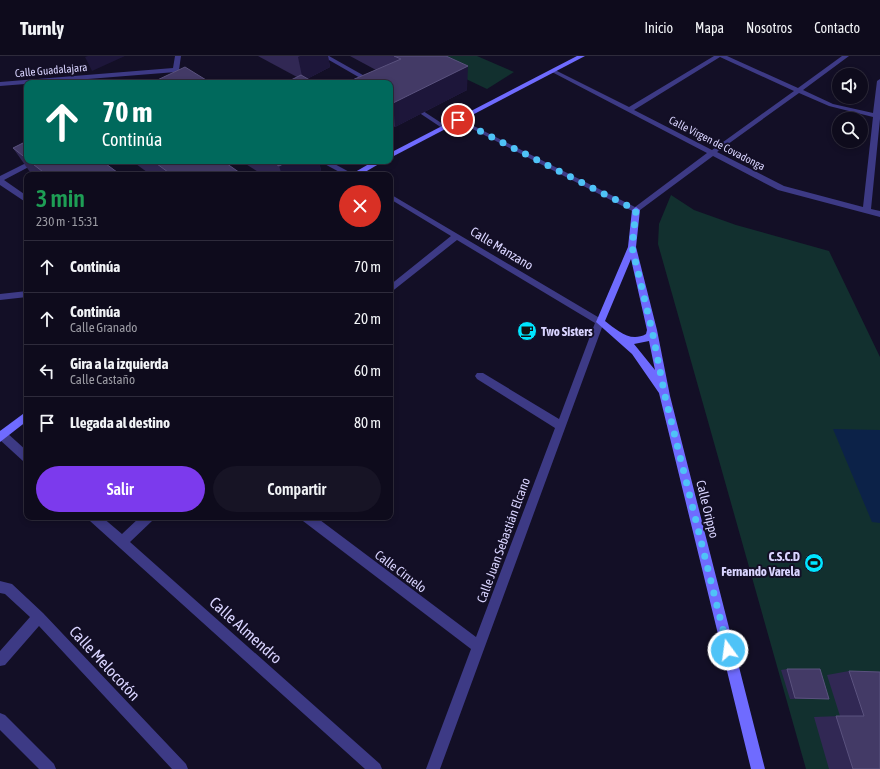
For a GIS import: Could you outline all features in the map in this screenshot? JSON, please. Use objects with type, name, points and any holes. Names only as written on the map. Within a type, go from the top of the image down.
[{"type":"street","points":[[178,56],[176,70],[182,74]]},
{"type":"street","points":[[325,56],[369,80]]},
{"type":"street","points":[[393,154],[582,56]]},
{"type":"street","points":[[629,110],[718,56]]},
{"type":"street","points":[[722,56],[831,105],[878,117]]},
{"type":"street","points":[[665,396],[644,360],[623,338],[600,322],[632,247],[636,210],[846,56]]},
{"type":"street","name":"Calle Guadalajara","points":[[50,80],[176,70]]},
{"type":"street","name":"Calle Virgen de Covadonga","points":[[553,71],[781,188],[880,214]]},
{"type":"street","points":[[867,210],[878,117],[880,81]]},
{"type":"street","name":"Calle Guadalajara","points":[[0,84],[24,82]]},
{"type":"street","points":[[423,113],[444,127]]},
{"type":"street","points":[[458,120],[636,210]]},
{"type":"street","points":[[24,198],[0,180],[30,164]]},
{"type":"street","points":[[329,164],[346,172]]},
{"type":"street","points":[[358,172],[374,164]]},
{"type":"street","name":"Calle Manzano","points":[[393,198],[600,322]]},
{"type":"street","points":[[393,288],[457,236]]},
{"type":"street","points":[[632,247],[652,330],[665,396]]},
{"type":"street","points":[[0,297],[24,294]]},
{"type":"street","name":"Calle Juan Sebastián Elcano","points":[[434,769],[600,322]]},
{"type":"street","points":[[623,338],[630,341],[644,339],[650,336],[652,330]]},
{"type":"street","points":[[480,376],[561,426]]},
{"type":"street","name":"Calle Orippo","points":[[665,396],[758,769]]},
{"type":"street","points":[[24,417],[1,436],[24,455]]},
{"type":"street","name":"Calle Almendro","points":[[97,520],[375,769]]},
{"type":"street","points":[[122,542],[145,520]]},
{"type":"street","name":"Calle Ciruelo","points":[[310,520],[479,647]]},
{"type":"street","name":"Calle Melocotón","points":[[0,587],[8,588],[39,617],[181,769]]},
{"type":"street","points":[[0,660],[39,617]]},
{"type":"street","points":[[0,720],[49,769]]},
{"type":"green space","points":[[426,56],[477,56],[514,72],[487,89],[422,58]]},
{"type":"green space","name":"C.S.C.D Fernando Varela","points":[[671,195],[694,210],[736,225],[829,251],[880,357],[880,769],[806,769],[658,244],[659,224]]},
{"type":"water","points":[[833,429],[880,430],[880,523],[872,522]]},
{"type":"building","points":[[394,56],[446,56],[468,66],[393,103],[393,80],[352,80],[401,59]]},
{"type":"building","points":[[185,67],[206,80],[157,80]]},
{"type":"building","points":[[301,75],[310,80],[291,80]]},
{"type":"building","points":[[24,142],[24,157],[13,148]]},
{"type":"building","points":[[33,164],[106,164],[117,172],[43,172]]},
{"type":"building","points":[[157,164],[227,164],[239,172],[168,172]]},
{"type":"building","points":[[787,669],[820,669],[829,699],[795,698]]},
{"type":"building","points":[[849,671],[880,672],[880,769],[853,769],[836,716],[864,716]]},
{"type":"place","name":"Two Sisters","points":[[527,331]]},
{"type":"place","name":"C.S.C.D Fernando Varela","points":[[814,563]]},
{"type":"route","points":[[458,120],[636,210],[632,247],[652,330],[665,396],[728,650]]}]
